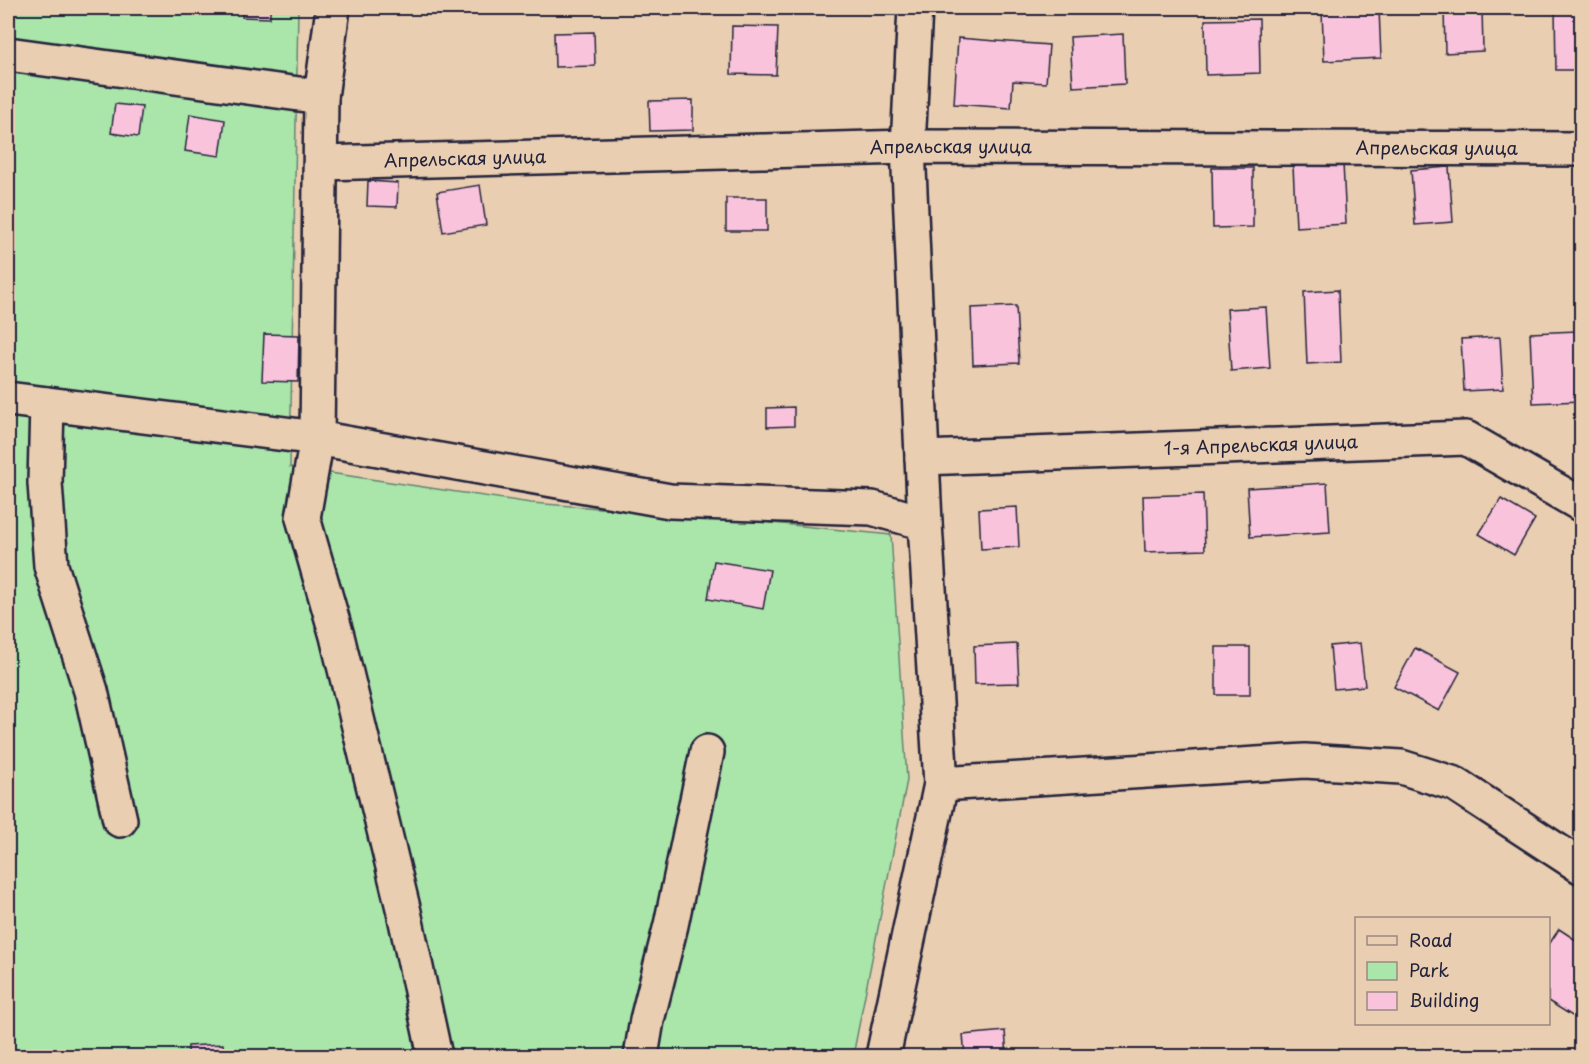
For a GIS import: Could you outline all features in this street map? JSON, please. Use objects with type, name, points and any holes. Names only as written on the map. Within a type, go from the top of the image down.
[{"type":"street","points":[[333,8],[321,98],[317,438],[303,518],[340,647],[404,912],[435,1056]]},
{"type":"street","points":[[883,1056],[940,783],[925,523],[908,147],[915,8]]},
{"type":"street","points":[[8,54],[321,98]]},
{"type":"street","name":"Апрельская улица","points":[[321,163],[908,147],[1581,149]]},
{"type":"street","points":[[8,399],[317,438],[670,501],[872,508],[925,523]]},
{"type":"street","points":[[47,404],[45,483],[51,566],[91,691],[120,820]]},
{"type":"street","name":"1-я Апрельская улица","points":[[922,458],[1466,438],[1581,505]]},
{"type":"street","points":[[641,1056],[707,752]]},
{"type":"street","points":[[940,783],[1305,761],[1401,766],[1455,784],[1581,867]]},
{"type":"green space","points":[[8,8],[298,8],[290,467],[531,503],[693,515],[891,535],[907,780],[853,1056],[8,1056]]},
{"type":"building","points":[[243,8],[270,8],[270,18],[242,17]]},
{"type":"building","points":[[1444,8],[1482,8],[1483,51],[1445,53]]},
{"type":"building","points":[[1555,8],[1582,8],[1582,70],[1556,70]]},
{"type":"building","points":[[1379,9],[1381,58],[1324,61],[1322,11]]},
{"type":"building","points":[[1259,19],[1260,73],[1206,75],[1205,20]]},
{"type":"building","points":[[732,26],[778,27],[776,75],[731,74]]},
{"type":"building","points":[[594,32],[595,66],[555,67],[554,33]]},
{"type":"building","points":[[1123,34],[1125,84],[1073,87],[1070,37]]},
{"type":"building","points":[[958,38],[1049,45],[1046,83],[1013,81],[1011,108],[954,104]]},
{"type":"building","points":[[693,100],[693,130],[650,131],[649,101]]},
{"type":"building","points":[[115,104],[142,107],[138,137],[111,133]]},
{"type":"building","points":[[190,114],[225,120],[220,156],[185,151]]},
{"type":"building","points":[[1343,163],[1346,224],[1296,227],[1293,166]]},
{"type":"building","points":[[1449,167],[1453,222],[1415,225],[1411,170]]},
{"type":"building","points":[[1212,168],[1253,168],[1253,227],[1213,228]]},
{"type":"building","points":[[368,181],[398,183],[397,207],[367,206]]},
{"type":"building","points":[[480,185],[486,225],[443,232],[437,192]]},
{"type":"building","points":[[726,198],[767,198],[767,231],[726,231]]},
{"type":"building","points":[[1338,290],[1341,362],[1307,364],[1304,292]]},
{"type":"building","points":[[1016,306],[1019,363],[973,365],[971,308]]},
{"type":"building","points":[[1266,307],[1270,368],[1231,371],[1227,309]]},
{"type":"building","points":[[1578,331],[1582,401],[1533,403],[1530,333]]},
{"type":"building","points":[[264,334],[299,335],[298,382],[262,381]]},
{"type":"building","points":[[1500,337],[1503,389],[1464,391],[1461,339]]},
{"type":"building","points":[[794,407],[794,426],[767,427],[767,408]]},
{"type":"building","points":[[1327,483],[1330,532],[1250,537],[1247,488]]},
{"type":"building","points":[[1203,494],[1205,550],[1145,552],[1143,496]]},
{"type":"building","points":[[1501,499],[1535,519],[1514,555],[1479,534]]},
{"type":"building","points":[[1017,507],[1019,547],[981,549],[979,509]]},
{"type":"building","points":[[714,561],[770,570],[763,609],[708,599]]},
{"type":"building","points":[[1360,643],[1365,686],[1334,689],[1330,646]]},
{"type":"building","points":[[1017,644],[1019,683],[975,684],[974,646]]},
{"type":"building","points":[[1216,647],[1250,647],[1250,695],[1216,695]]},
{"type":"building","points":[[1415,648],[1460,672],[1439,711],[1394,687]]},
{"type":"building","points":[[1559,929],[1582,944],[1582,1022],[1550,1002],[1550,943]]},
{"type":"building","points":[[1005,1031],[1007,1056],[965,1056],[963,1035]]},
{"type":"building","points":[[223,1044],[224,1056],[188,1056],[188,1046]]}]
